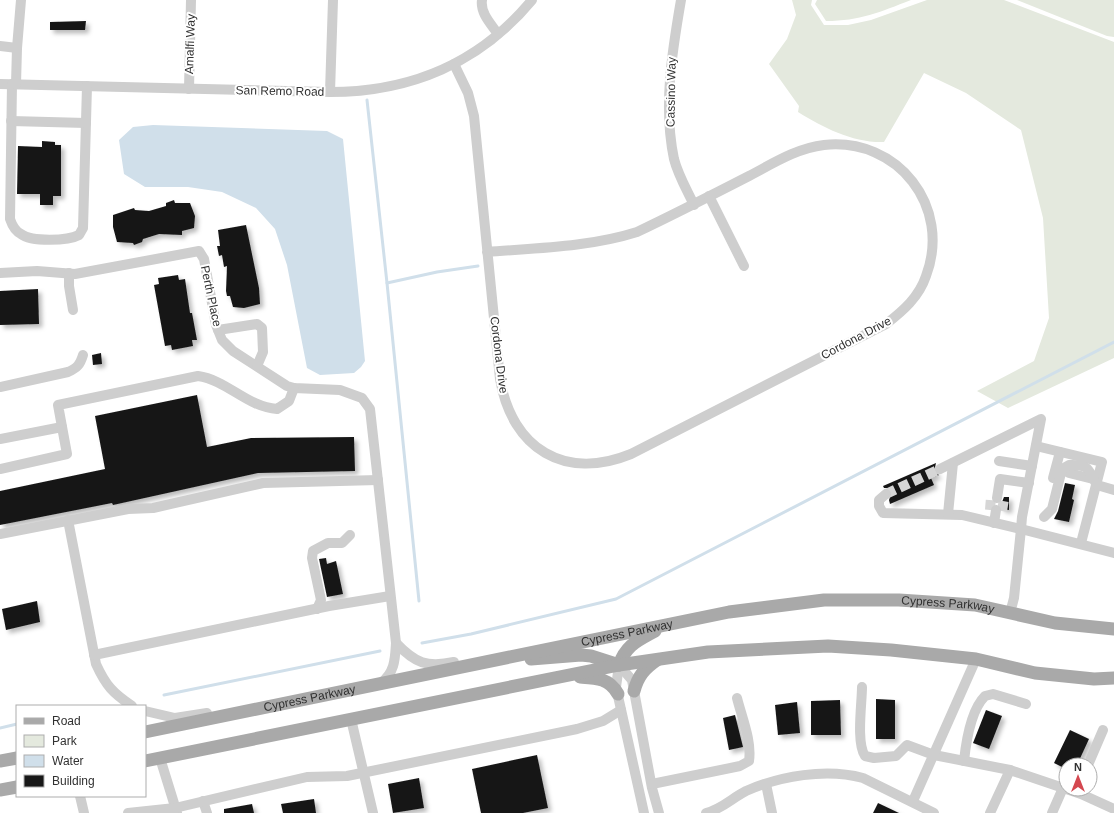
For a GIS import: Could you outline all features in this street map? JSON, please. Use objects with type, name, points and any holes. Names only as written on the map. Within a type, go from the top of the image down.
[{"type":"main road","name":"Cypress Parkway","points":[[146,732],[729,612],[824,600],[899,600],[975,605],[1055,623],[1114,629]]},
{"type":"main road","points":[[620,665],[623,654],[631,645],[665,626]]},
{"type":"main road","points":[[146,761],[620,665],[708,652],[828,646],[892,650],[976,658],[1035,673],[1094,679],[1114,678]]},
{"type":"main road","points":[[519,655],[534,660],[572,656],[591,656],[620,665]]},
{"type":"main road","points":[[634,691],[637,680],[644,670],[659,659]]},
{"type":"main road","points":[[566,676],[604,680],[614,686],[618,694]]},
{"type":"main road","points":[[0,761],[16,758]]},
{"type":"main road","points":[[0,790],[16,787]]},
{"type":"street","points":[[21,0],[11,121],[10,219],[16,231],[28,238],[70,239],[79,235],[83,228],[87,86]]},
{"type":"street","name":"Amalfi Way","points":[[188,89],[191,0]]},
{"type":"street","points":[[330,92],[332,0]]},
{"type":"street","points":[[482,0],[485,16],[498,34]]},
{"type":"street","name":"San Remo Road","points":[[0,84],[330,92],[358,92],[384,89],[435,73],[454,64],[477,50],[498,34],[519,15],[532,0]]},
{"type":"street","name":"Cassino Way","points":[[681,0],[672,51],[669,98],[670,131],[674,161],[694,205]]},
{"type":"street","points":[[0,46],[17,48]]},
{"type":"street","name":"Cordona Drive","points":[[454,64],[468,92],[474,116],[487,252],[500,379],[506,406],[516,425],[534,445],[558,458],[584,464],[617,460],[886,324],[900,314],[913,300],[926,277],[933,245],[932,224],[927,206],[916,186],[902,170],[884,156],[870,150],[838,144],[823,145],[806,149],[774,162],[694,205],[637,232],[618,238],[487,252]]},
{"type":"street","points":[[11,121],[86,123]]},
{"type":"street","points":[[709,196],[744,266]]},
{"type":"street","name":"Perth Place","points":[[0,273],[37,271],[75,274],[199,251],[204,259],[218,330],[222,340],[233,351],[294,388],[340,390],[362,398],[370,410],[396,643],[393,668],[388,678],[381,683]]},
{"type":"street","points":[[69,273],[69,286],[73,310]]},
{"type":"street","points":[[218,330],[257,324],[262,328],[263,347],[257,366]]},
{"type":"street","points":[[0,387],[76,369],[81,363],[83,355]]},
{"type":"street","points":[[0,468],[67,454],[58,404],[198,376],[216,380],[252,402],[267,408],[277,409],[289,402],[294,388]]},
{"type":"street","points":[[940,469],[1041,419],[1021,529],[1010,613]]},
{"type":"street","points":[[0,439],[62,427]]},
{"type":"street","points":[[1036,446],[1102,462],[1095,482],[1082,543]]},
{"type":"street","points":[[1040,533],[1060,452]]},
{"type":"street","points":[[948,514],[957,461]]},
{"type":"street","points":[[999,461],[1032,466]]},
{"type":"street","points":[[1044,517],[1052,509],[1062,469],[1069,465],[1085,467],[1091,471],[1095,482],[1114,490]]},
{"type":"street","points":[[997,498],[1000,479],[1029,482]]},
{"type":"street","points":[[0,534],[128,509],[152,508],[263,482],[378,480]]},
{"type":"street","points":[[886,494],[878,500],[879,506],[884,513],[962,515],[995,514],[1021,529],[1082,543],[1114,553]]},
{"type":"street","points":[[68,520],[96,664],[105,682],[118,696],[131,705]]},
{"type":"street","points":[[317,609],[322,600],[312,558],[313,551],[328,543],[342,543],[350,535]]},
{"type":"street","points":[[94,655],[317,609],[390,596]]},
{"type":"street","points":[[396,643],[414,660],[427,665],[444,664],[517,649],[553,648]]},
{"type":"street","points":[[913,801],[976,658]]},
{"type":"street","points":[[620,665],[632,680],[659,813]]},
{"type":"street","points":[[620,665],[616,687],[644,813]]},
{"type":"street","points":[[862,687],[862,752],[865,756],[874,758],[896,756],[907,745],[934,755],[1010,770],[1058,787]]},
{"type":"street","points":[[964,761],[967,736],[979,705],[985,696],[993,694],[1026,704]]},
{"type":"street","points":[[146,711],[175,718],[292,696],[309,698]]},
{"type":"street","points":[[652,784],[740,766],[749,761],[749,746],[737,698]]},
{"type":"street","points":[[128,813],[176,810],[203,801],[306,777],[341,777],[364,773],[590,726],[603,722],[621,710]]},
{"type":"street","points":[[352,719],[372,813]]},
{"type":"street","points":[[1091,757],[1103,730]]},
{"type":"street","points":[[160,758],[176,810]]},
{"type":"street","points":[[990,813],[1010,770]]},
{"type":"street","points":[[708,813],[720,808],[745,792],[766,784],[810,774],[837,773],[863,778],[913,801],[934,813]]},
{"type":"street","points":[[766,784],[772,813]]},
{"type":"street","points":[[80,797],[84,813]]},
{"type":"street","points":[[1052,813],[1058,797]]},
{"type":"street","points":[[1091,797],[1114,809]]},
{"type":"street","points":[[203,801],[207,813]]},
{"type":"green space","points":[[792,0],[812,0],[811,5],[824,25],[848,25],[871,20],[927,0],[1004,0],[1114,42],[1114,358],[1008,408],[977,391],[1034,361],[1049,318],[1043,218],[1021,130],[966,93],[924,73],[884,142],[872,142],[850,137],[828,129],[808,118],[798,112],[799,106],[769,64],[787,39],[796,15]]},
{"type":"green space","points":[[817,0],[911,0],[860,18],[826,21],[815,4]]},
{"type":"green space","points":[[1017,0],[1114,0],[1114,37],[1107,36]]},
{"type":"water","points":[[153,125],[327,131],[343,139],[365,361],[354,373],[320,375],[307,368],[287,265],[275,229],[256,208],[222,192],[188,187],[145,187],[124,174],[119,140],[133,127]]},
{"type":"building","points":[[86,21],[85,30],[50,30],[50,22]]},
{"type":"building","points":[[42,141],[55,142],[55,145],[61,145],[61,196],[53,196],[53,205],[40,205],[40,194],[17,194],[18,146],[42,147]]},
{"type":"building","points":[[174,200],[175,203],[190,203],[195,216],[194,228],[182,231],[182,235],[159,234],[143,239],[142,242],[134,245],[133,243],[117,242],[113,227],[113,215],[134,208],[135,210],[149,211],[166,206],[166,203]]},
{"type":"building","points":[[246,225],[259,288],[260,304],[244,308],[233,307],[230,296],[227,296],[226,291],[227,266],[224,267],[222,255],[219,256],[217,246],[220,246],[218,230]]},
{"type":"building","points":[[178,275],[179,280],[185,279],[190,313],[192,313],[197,340],[192,340],[193,346],[172,350],[171,345],[165,346],[154,285],[159,284],[158,278]]},
{"type":"building","points":[[38,289],[39,324],[0,325],[0,291]]},
{"type":"building","points":[[101,353],[102,364],[93,365],[92,355]]},
{"type":"building","points":[[197,395],[207,447],[251,438],[354,437],[355,471],[258,473],[113,505],[112,503],[0,525],[0,491],[105,469],[95,416]]},
{"type":"building","points":[[936,463],[934,472],[939,475],[931,478],[934,485],[890,504],[889,500],[892,492],[889,488],[884,488],[883,486]]},
{"type":"building","points":[[1065,483],[1075,485],[1072,499],[1074,500],[1069,522],[1054,519],[1058,511]]},
{"type":"building","points":[[1004,497],[1009,497],[1009,510],[1002,509],[999,504],[1002,502]]},
{"type":"building","points":[[326,558],[327,564],[336,561],[343,594],[327,597],[319,559]]},
{"type":"building","points":[[37,601],[40,622],[6,630],[2,609]]},
{"type":"building","points":[[876,699],[895,700],[895,739],[876,739]]},
{"type":"building","points":[[840,700],[841,735],[811,735],[811,701]]},
{"type":"building","points":[[797,702],[800,733],[778,735],[775,705]]},
{"type":"building","points":[[986,710],[1002,716],[989,749],[973,743]]},
{"type":"building","points":[[735,715],[743,747],[729,750],[723,718]]},
{"type":"building","points":[[1070,730],[1089,739],[1081,757],[1058,757],[1058,765],[1054,763]]},
{"type":"building","points":[[537,755],[548,808],[523,813],[481,813],[472,769]]},
{"type":"building","points":[[419,778],[424,808],[393,813],[388,784]]},
{"type":"building","points":[[314,799],[316,813],[283,813],[281,804]]},
{"type":"building","points":[[878,803],[899,813],[873,813]]},
{"type":"building","points":[[252,804],[254,813],[224,813],[224,809]]},
{"type":"waterway","points":[[367,100],[419,601]]},
{"type":"waterway","points":[[387,283],[437,272],[478,266]]},
{"type":"waterway","points":[[422,643],[471,634],[616,599],[1114,342]]},
{"type":"waterway","points":[[164,695],[380,651]]},
{"type":"waterway","points":[[0,728],[16,724]]},
{"type":"tunnel","points":[[886,494],[940,469]]},
{"type":"tunnel","points":[[990,510],[991,497]]},
{"type":"tunnel","points":[[1002,511],[1004,499]]}]
